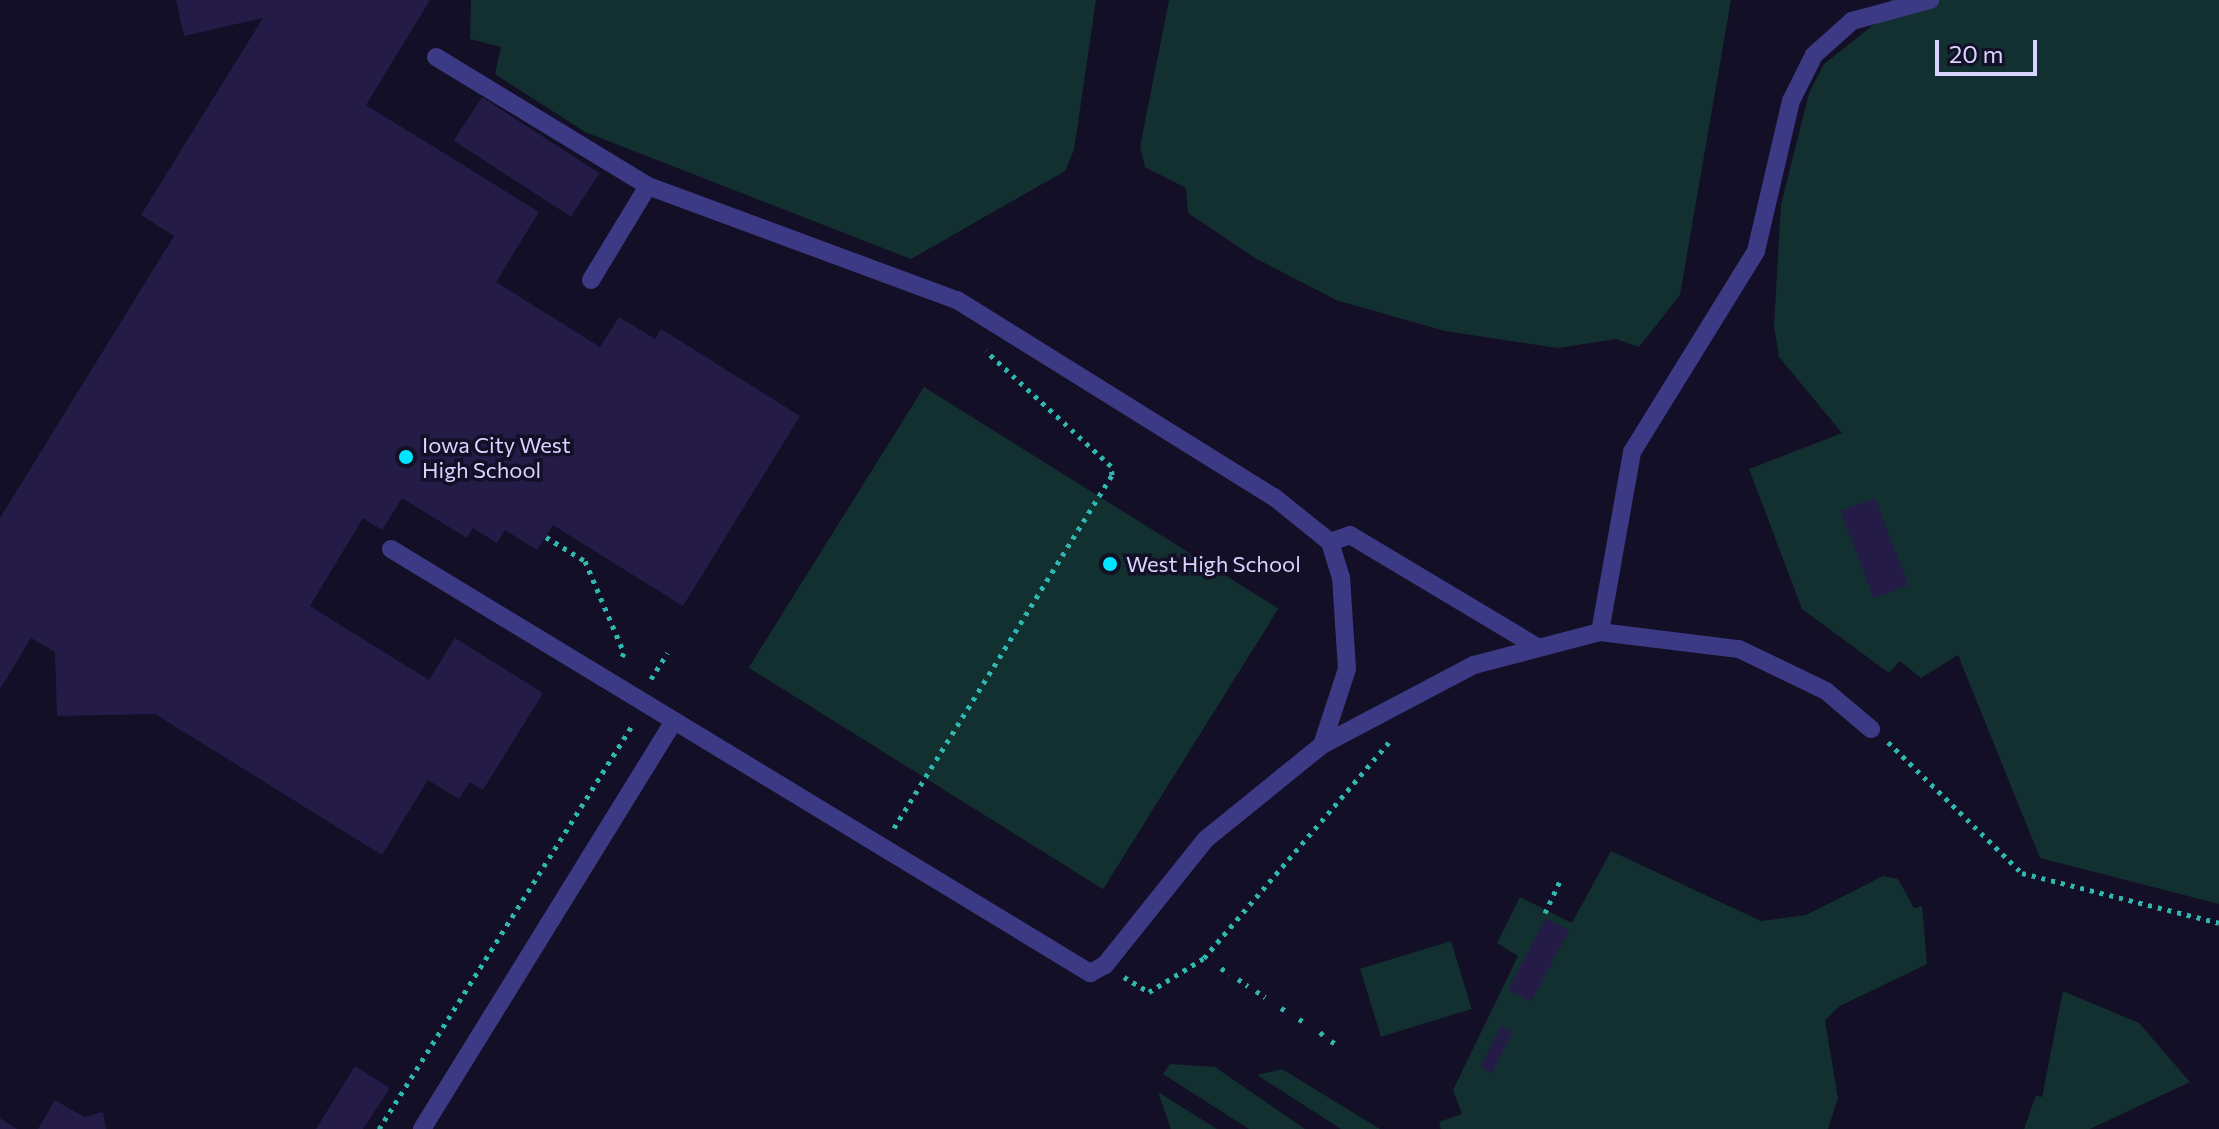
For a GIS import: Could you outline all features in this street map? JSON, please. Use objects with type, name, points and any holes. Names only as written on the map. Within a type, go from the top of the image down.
[{"type":"lane","points":[[1600,632],[1632,452],[1756,251],[1791,101],[1814,55],[1852,21],[1930,0]]},
{"type":"lane","points":[[436,57],[648,186],[957,300],[1203,451],[1330,542],[1351,638],[1322,745]]},
{"type":"lane","points":[[591,280],[648,186]]},
{"type":"lane","points":[[1330,542],[1350,535],[1537,647]]},
{"type":"lane","points":[[391,549],[672,725],[1090,973],[1105,965],[1206,839],[1322,745],[1474,665],[1600,632],[1739,649],[1826,691],[1871,729]]},
{"type":"lane","points":[[422,1129],[672,725]]},
{"type":"path","points":[[903,815],[1112,475],[1111,466],[972,339]]},
{"type":"path","points":[[546,537],[585,561],[624,653],[618,663],[628,670]]},
{"type":"path","points":[[650,680],[667,653]]},
{"type":"path","points":[[379,1129],[655,687],[638,676]]},
{"type":"path","points":[[1871,729],[2022,873],[2219,923]]},
{"type":"path","points":[[1105,965],[1149,992],[1184,974],[1375,752],[1402,733]]},
{"type":"path","points":[[878,825],[904,842]]},
{"type":"path","points":[[1545,913],[1560,881]]},
{"type":"path","points":[[1221,968],[1229,974]]},
{"type":"path","points":[[1238,979],[1248,986]]},
{"type":"path","points":[[1256,991],[1265,997]]},
{"type":"path","points":[[1281,1008],[1290,1013]]},
{"type":"path","points":[[1299,1019],[1307,1024]]},
{"type":"path","points":[[1320,1032],[1331,1041]]},
{"type":"green space","points":[[471,0],[1096,0],[1074,150],[1065,171],[911,259],[585,132],[495,74],[501,47],[470,39]]},
{"type":"green space","points":[[1169,0],[1731,0],[1680,295],[1639,347],[1616,339],[1558,348],[1445,331],[1336,300],[1255,258],[1188,213],[1186,188],[1145,167],[1140,147]]},
{"type":"green space","points":[[1891,0],[2219,0],[2219,904],[2040,858],[1958,655],[1921,678],[1900,661],[1889,673],[1802,609],[1749,469],[1842,433],[1779,357],[1774,326],[1781,205],[1809,93],[1824,64],[1877,22]]},
{"type":"green space","points":[[924,387],[1278,609],[1103,889],[749,668]]},
{"type":"green space","points":[[1611,851],[1761,921],[1806,915],[1883,876],[1898,879],[1914,908],[1922,906],[1927,964],[1840,1006],[1825,1020],[1838,1098],[1828,1129],[1441,1129],[1439,1122],[1462,1114],[1453,1090],[1518,956],[1497,943],[1520,897],[1572,923]]},
{"type":"green space","points":[[1451,941],[1472,1009],[1381,1037],[1360,969]]},
{"type":"green space","points":[[2063,991],[2139,1023],[2190,1082],[2090,1129],[2024,1129],[2036,1095],[2042,1097]]},
{"type":"green space","points":[[1170,1064],[1215,1067],[1305,1129],[1249,1129],[1163,1074]]},
{"type":"green space","points":[[1282,1069],[1380,1129],[1341,1129],[1257,1075]]},
{"type":"green space","points":[[1158,1092],[1217,1129],[1171,1129]]},
{"type":"building","name":"Iowa City West High School","points":[[176,0],[430,0],[366,105],[539,212],[496,282],[600,347],[619,317],[655,339],[661,329],[800,416],[683,606],[553,525],[537,550],[505,530],[497,543],[473,528],[467,538],[402,498],[382,530],[363,518],[310,606],[429,680],[455,638],[543,693],[483,790],[470,782],[459,799],[428,780],[382,855],[155,714],[57,716],[55,652],[31,638],[0,689],[0,518],[174,236],[141,215],[263,18],[184,36]]},
{"type":"building","points":[[482,97],[599,173],[571,217],[454,141]]},
{"type":"building","points":[[1875,498],[1908,585],[1874,598],[1840,511]]},
{"type":"building","points":[[1546,918],[1569,930],[1531,1002],[1508,990]]},
{"type":"building","points":[[1501,1026],[1513,1032],[1492,1073],[1480,1067]]},
{"type":"building","points":[[355,1066],[390,1088],[363,1129],[316,1129]]},
{"type":"building","points":[[55,1100],[84,1117],[103,1112],[106,1129],[38,1129]]},
{"type":"building","points":[[0,1118],[17,1129],[0,1129]]},
{"type":"place","name":"Iowa City West High School","points":[[406,457]]},
{"type":"place","name":"West High School","points":[[1110,564]]}]
